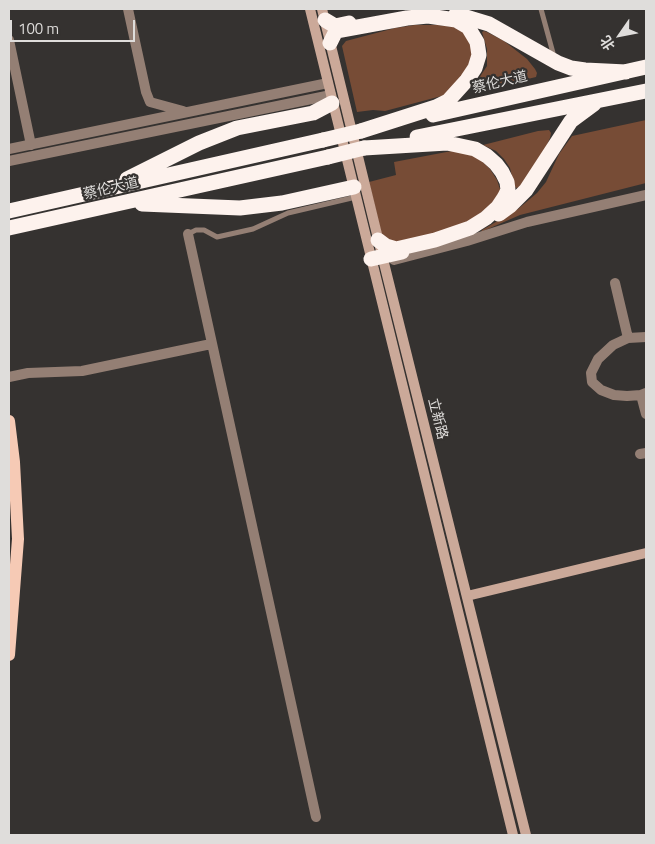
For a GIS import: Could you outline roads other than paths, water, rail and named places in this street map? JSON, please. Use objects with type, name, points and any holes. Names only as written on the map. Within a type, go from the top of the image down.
[{"type":"highway","points":[[323,15],[335,26],[419,12],[456,14],[489,24],[549,59],[571,68],[626,72]]},
{"type":"highway","points":[[330,42],[336,31],[428,16],[456,20],[468,27],[477,42],[479,55],[475,68],[448,101],[436,107],[361,131]]},
{"type":"highway","name":"蔡伦大道","points":[[9,211],[646,68]]},
{"type":"highway","points":[[364,148],[646,91]]},
{"type":"highway","points":[[105,190],[199,143],[236,128],[313,113],[332,99]]},
{"type":"highway","points":[[379,260],[469,232],[489,222],[510,206],[526,190],[572,121],[595,102]]},
{"type":"highway","points":[[364,148],[447,143],[475,149],[496,164],[507,182],[508,190],[498,207],[486,218],[470,228],[435,240],[396,249],[386,246],[378,240]]},
{"type":"highway","name":"蔡伦大道","points":[[9,228],[328,158],[364,148]]},
{"type":"highway","points":[[121,203],[240,208],[282,204],[355,192]]},
{"type":"main road","name":"立新路","points":[[310,9],[355,192],[379,260],[467,596],[526,835]]},
{"type":"main road","name":"立新路","points":[[323,15],[378,240],[379,260],[513,835]]},
{"type":"main road","points":[[9,421],[14,462],[18,539],[9,655]]},
{"type":"main road","points":[[9,511],[9,560]]},
{"type":"main road","points":[[467,596],[646,553]]},
{"type":"street","points":[[128,9],[146,92],[150,102],[186,112]]},
{"type":"street","points":[[9,40],[31,145]]},
{"type":"street","points":[[9,149],[328,83]]},
{"type":"street","points":[[9,161],[332,99]]},
{"type":"street","points":[[379,260],[467,241],[527,222],[646,195]]},
{"type":"street","points":[[188,234],[316,816]]},
{"type":"street","points":[[616,283],[628,338]]},
{"type":"street","points":[[646,337],[628,338],[613,345],[598,359],[591,373],[592,382],[601,390],[614,395],[644,394],[646,414]]},
{"type":"street","points":[[9,377],[28,373],[82,371],[212,344]]},
{"type":"lane","points":[[541,9],[553,53],[549,59]]},
{"type":"lane","points":[[188,234],[196,230],[204,230],[218,237],[253,229],[288,213],[355,192]]}]
